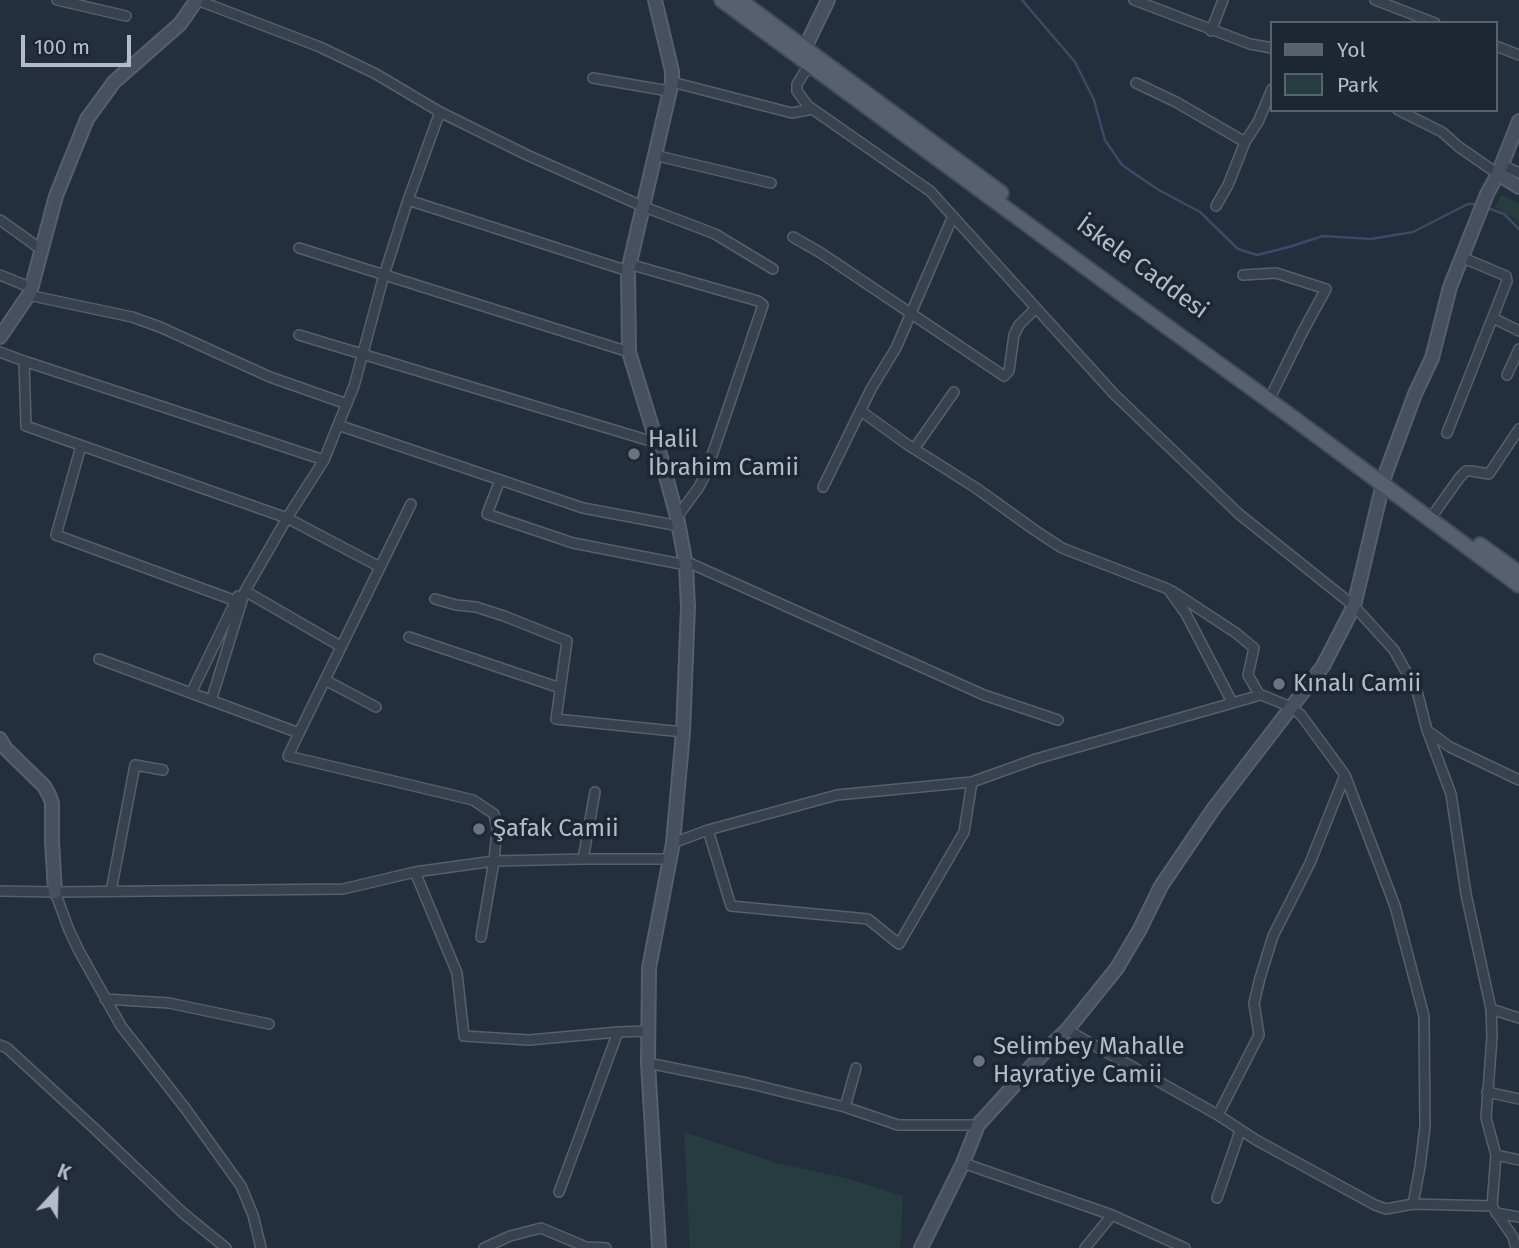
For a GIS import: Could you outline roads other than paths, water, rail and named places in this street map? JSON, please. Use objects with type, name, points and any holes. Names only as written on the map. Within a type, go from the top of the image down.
[{"type":"main road","points":[[722,0],[805,57]]},
{"type":"main road","name":"İskele Caddesi","points":[[739,0],[805,57],[1149,302],[1384,480],[1435,512],[1519,573]]},
{"type":"main road","points":[[1384,480],[1519,586]]},
{"type":"street","points":[[57,0],[126,16]]},
{"type":"street","points":[[655,0],[672,71],[671,87],[629,267],[629,352],[678,521],[685,563],[688,607],[683,732],[673,843],[649,968],[648,1063],[659,1248]]},
{"type":"street","points":[[828,0],[797,84],[797,91],[802,99],[930,191],[1114,394],[1239,514],[1354,606],[1394,650],[1417,691],[1427,730],[1451,794],[1466,894],[1491,1009],[1492,1037],[1486,1118],[1496,1155],[1494,1210],[1513,1237],[1516,1248]]},
{"type":"street","points":[[1134,0],[1211,31],[1270,48]]},
{"type":"street","points":[[1211,31],[1223,0]]},
{"type":"street","points":[[1375,0],[1430,21]]},
{"type":"street","points":[[0,337],[30,291],[56,196],[87,120],[114,82],[180,24],[196,1],[320,47],[376,74],[440,112],[527,155],[642,206],[715,234],[773,269]]},
{"type":"street","points":[[1498,47],[1519,55]]},
{"type":"street","points":[[593,78],[671,87],[792,113],[813,109]]},
{"type":"street","points":[[1136,83],[1176,102],[1245,142]]},
{"type":"street","points":[[1216,206],[1270,94]]},
{"type":"street","points":[[211,701],[245,591],[324,460],[354,386],[384,275],[440,112]]},
{"type":"street","points":[[1402,112],[1442,132],[1459,147],[1500,170],[1519,187]]},
{"type":"street","points":[[921,1248],[963,1163],[978,1125],[1067,1030],[1116,968],[1140,929],[1161,886],[1214,808],[1323,666],[1354,606],[1384,480],[1415,394],[1432,358],[1450,287],[1461,257],[1519,121]]},
{"type":"street","points":[[654,155],[771,183]]},
{"type":"street","points":[[1500,170],[1519,173]]},
{"type":"street","points":[[408,200],[763,305],[706,473],[678,521]]},
{"type":"street","points":[[823,487],[871,389],[896,348],[953,216]]},
{"type":"street","points":[[0,220],[42,250]]},
{"type":"street","points":[[793,237],[1004,376],[1009,370],[1014,335],[1019,325],[1035,309]]},
{"type":"street","points":[[299,248],[629,352]]},
{"type":"street","points":[[1447,433],[1507,281],[1506,276],[1461,257]]},
{"type":"street","points":[[1244,275],[1276,273],[1326,289],[1271,396]]},
{"type":"street","points":[[0,275],[30,291],[132,317],[270,377],[347,404]]},
{"type":"street","points":[[1493,318],[1519,331]]},
{"type":"street","points":[[299,335],[657,443]]},
{"type":"street","points":[[1507,375],[1519,349]]},
{"type":"street","points":[[0,352],[324,460]]},
{"type":"street","points":[[24,361],[26,426],[287,518],[380,567]]},
{"type":"street","points":[[914,449],[954,392]]},
{"type":"street","points":[[861,411],[1062,548],[1168,589],[1236,633],[1254,648],[1248,675],[1259,694],[1291,707],[1301,715],[1345,775],[1395,906],[1424,1016],[1425,1127],[1413,1204]]},
{"type":"street","points":[[338,425],[583,508],[678,521]]},
{"type":"street","points":[[1435,512],[1466,471],[1489,474],[1519,429]]},
{"type":"street","points":[[81,446],[56,535],[236,601]]},
{"type":"street","points":[[500,480],[487,514],[573,543],[685,563],[985,695],[1058,720]]},
{"type":"street","points":[[411,505],[288,756],[473,800],[494,814],[497,828],[494,862],[481,937]]},
{"type":"street","points":[[191,693],[257,556]]},
{"type":"street","points":[[1168,589],[1186,614],[1232,702]]},
{"type":"street","points":[[245,591],[340,646]]},
{"type":"street","points":[[435,599],[476,607],[567,641],[556,719],[683,732]]},
{"type":"street","points":[[409,637],[560,688]]},
{"type":"street","points":[[99,659],[299,733]]},
{"type":"street","points":[[325,680],[376,708]]},
{"type":"street","points":[[673,843],[708,830],[837,794],[972,782],[1036,759],[1259,694]]},
{"type":"street","points":[[1427,730],[1450,747],[1519,780]]},
{"type":"street","points":[[0,739],[6,749],[44,786],[52,803],[55,892],[69,930],[121,1026],[241,1186],[253,1215],[261,1248]]},
{"type":"street","points":[[111,891],[135,765],[163,770]]},
{"type":"street","points":[[1218,1115],[1259,1035],[1254,1003],[1273,936],[1310,863],[1345,775]]},
{"type":"street","points":[[708,830],[731,906],[868,919],[899,944],[964,832],[972,782]]},
{"type":"street","points":[[583,859],[595,792]]},
{"type":"street","points":[[0,891],[342,889],[415,872],[494,862],[670,859]]},
{"type":"street","points":[[415,872],[457,973],[464,1036],[529,1040],[649,1031]]},
{"type":"street","points":[[105,999],[169,1003],[269,1024]]},
{"type":"street","points":[[1491,1009],[1519,1018]]},
{"type":"street","points":[[1067,1030],[1218,1115],[1240,1131],[1375,1205],[1387,1209],[1413,1204],[1494,1210],[1519,1217]]},
{"type":"street","points":[[559,1192],[618,1032]]},
{"type":"street","points":[[0,1045],[7,1048],[183,1213],[226,1248]]},
{"type":"street","points":[[648,1063],[845,1107],[898,1125],[978,1125]]},
{"type":"street","points":[[845,1107],[856,1068]]},
{"type":"street","points":[[1487,1092],[1519,1098]]},
{"type":"street","points":[[1217,1198],[1240,1131]]},
{"type":"street","points":[[1496,1155],[1519,1160]]},
{"type":"street","points":[[963,1163],[1112,1215],[1185,1248]]},
{"type":"street","points":[[1085,1248],[1112,1215]]},
{"type":"street","points":[[484,1248],[510,1236],[541,1228],[586,1247],[606,1248]]},
{"type":"waterway","points":[[1022,0],[1075,62],[1094,100],[1105,140],[1122,165],[1157,189],[1200,212],[1238,249],[1257,255],[1323,236],[1371,239],[1413,232],[1468,204],[1478,204]]},
{"type":"waterway","points":[[1488,208],[1504,214],[1519,229]]},
{"type":"place","name":"Halil İbrahim Camii","points":[[634,454]]},
{"type":"place","name":"Kınalı Camii","points":[[1279,684]]},
{"type":"place","name":"Şafak Camii","points":[[479,829]]},
{"type":"place","name":"Selimbey Mahalle Hayratiye Camii","points":[[979,1061]]}]
